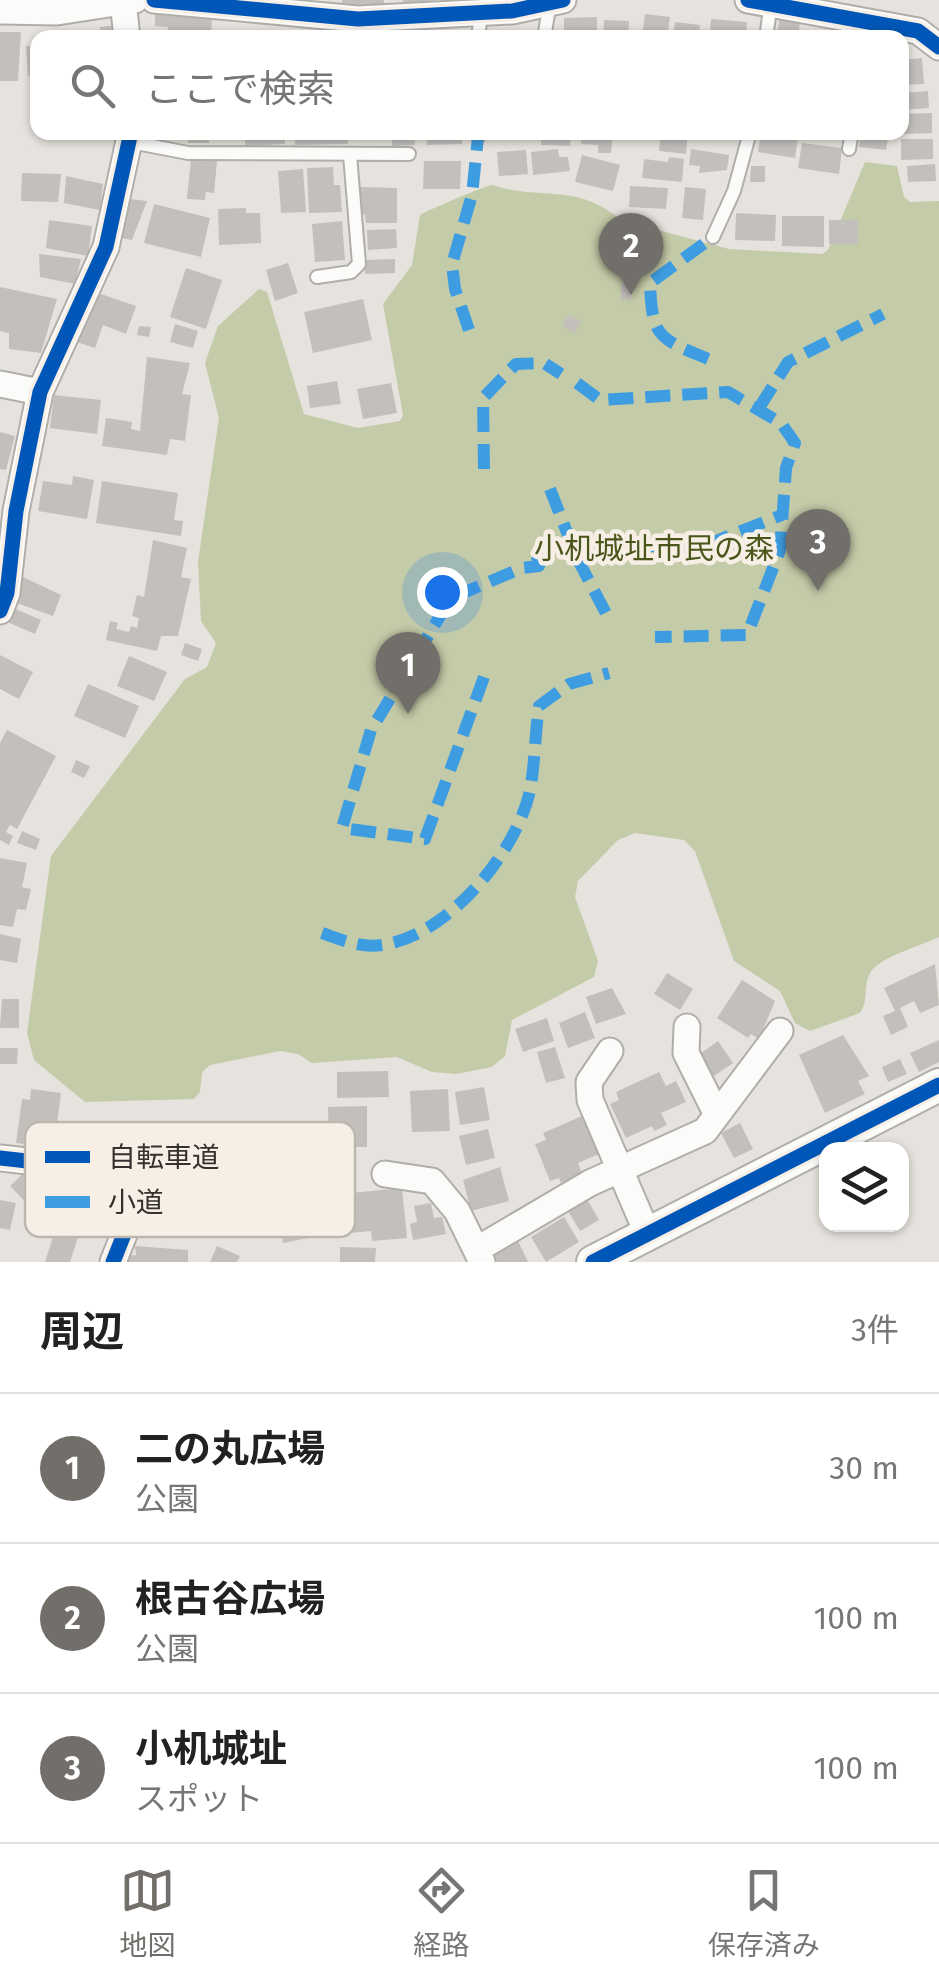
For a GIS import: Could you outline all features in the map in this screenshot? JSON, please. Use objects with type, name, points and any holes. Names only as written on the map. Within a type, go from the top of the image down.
[{"type":"street","points":[[123,0],[127,30]]},
{"type":"street","points":[[0,12],[57,12],[135,0]]},
{"type":"street","points":[[154,0],[304,17],[479,26],[557,1]]},
{"type":"street","points":[[760,1],[872,29]]},
{"type":"street","points":[[909,31],[918,31],[938,46],[939,63]]},
{"type":"street","points":[[0,611],[7,593],[16,510],[40,392],[106,246],[130,140]]},
{"type":"street","points":[[0,384],[40,392]]},
{"type":"street","points":[[686,1027],[686,1053],[717,1115]]},
{"type":"street","points":[[384,1174],[432,1181],[456,1211],[479,1256],[618,1168],[704,1131],[780,1031]]},
{"type":"street","points":[[610,1051],[589,1082],[590,1100],[648,1235]]},
{"type":"street","points":[[593,1262],[939,1085]]},
{"type":"street","points":[[0,1158],[25,1161]]},
{"type":"street","points":[[112,1262],[122,1237]]},
{"type":"lane","points":[[547,30],[557,1]]},
{"type":"lane","points":[[760,1],[765,30]]},
{"type":"lane","points":[[142,140],[188,152],[408,154]]},
{"type":"lane","points":[[713,237],[734,191],[748,140]]},
{"type":"lane","points":[[849,149],[851,140]]},
{"type":"lane","points":[[317,277],[350,272],[359,264],[350,155]]},
{"type":"green space","name":"小机城址市民の森","points":[[865,162],[897,166],[904,197],[910,202],[939,201],[939,937],[890,957],[874,969],[867,980],[860,1013],[810,1031],[795,1023],[780,991],[734,961],[695,851],[684,840],[635,833],[618,840],[578,881],[575,897],[598,961],[594,977],[512,1020],[505,1056],[492,1067],[456,1074],[432,1072],[397,1057],[312,1063],[298,1054],[280,1051],[210,1065],[202,1072],[200,1092],[194,1099],[85,1102],[34,1060],[27,1033],[51,856],[185,679],[207,667],[216,643],[201,621],[198,562],[219,418],[205,363],[218,326],[259,289],[267,292],[304,414],[358,428],[400,421],[403,415],[383,304],[412,265],[420,215],[492,185],[573,196],[604,208],[621,220],[729,249],[822,254],[828,250]]},
{"type":"building","points":[[342,0],[384,0],[384,8],[342,6]]},
{"type":"building","points":[[403,0],[434,0],[434,8],[403,8]]},
{"type":"building","points":[[155,13],[212,17],[211,30],[168,30],[155,26]]},
{"type":"building","points":[[645,14],[670,17],[668,30],[643,30]]},
{"type":"building","points":[[597,17],[597,30],[564,30],[564,18]]},
{"type":"building","points":[[780,17],[800,20],[799,30],[778,30]]},
{"type":"building","points":[[711,19],[747,22],[746,30],[710,30]]},
{"type":"building","points":[[604,20],[629,21],[628,30],[603,30]]},
{"type":"building","points":[[675,22],[700,25],[700,30],[674,30]]},
{"type":"building","points":[[117,25],[117,30],[100,30]]},
{"type":"building","points":[[0,32],[21,32],[18,81],[0,81]]},
{"type":"building","points":[[26,46],[30,46],[30,76],[28,76]]},
{"type":"building","points":[[922,58],[924,84],[909,85],[909,59]]},
{"type":"building","points":[[928,91],[929,108],[909,109],[909,92]]},
{"type":"building","points":[[932,113],[932,133],[909,134],[909,114]]},
{"type":"building","points":[[933,139],[933,159],[901,160],[901,140]]},
{"type":"building","points":[[188,140],[209,140],[209,143]]},
{"type":"building","points":[[245,140],[285,140],[285,144],[245,146]]},
{"type":"building","points":[[295,140],[348,140],[348,144],[295,145]]},
{"type":"building","points":[[392,140],[415,140],[415,145],[392,146]]},
{"type":"building","points":[[427,140],[462,140],[462,144],[427,145]]},
{"type":"building","points":[[541,140],[570,140],[570,146],[541,145]]},
{"type":"building","points":[[581,140],[612,140],[611,153],[598,153],[598,145],[581,144]]},
{"type":"building","points":[[660,140],[687,140],[686,154],[659,151]]},
{"type":"building","points":[[760,140],[798,140],[795,158],[758,152]]},
{"type":"building","points":[[860,140],[888,140],[886,150],[859,147]]},
{"type":"building","points":[[802,143],[842,148],[839,174],[798,168]]},
{"type":"building","points":[[558,149],[559,157],[568,157],[570,171],[533,175],[531,152]]},
{"type":"building","points":[[691,149],[729,155],[727,170],[699,173],[700,166],[689,165]]},
{"type":"building","points":[[526,150],[528,174],[499,176],[497,152]]},
{"type":"building","points":[[582,155],[620,165],[613,191],[575,182]]},
{"type":"building","points":[[669,157],[684,159],[682,182],[642,178],[644,159],[668,162]]},
{"type":"building","points":[[191,159],[217,161],[214,193],[206,192],[205,200],[187,199]]},
{"type":"building","points":[[424,161],[461,161],[460,189],[423,189]]},
{"type":"building","points":[[935,164],[936,181],[908,182],[907,166]]},
{"type":"building","points":[[751,166],[765,166],[765,182],[750,182]]},
{"type":"building","points":[[333,167],[334,185],[340,185],[342,212],[309,213],[307,168]]},
{"type":"building","points":[[303,169],[306,212],[281,213],[278,171]]},
{"type":"building","points":[[22,173],[61,174],[58,202],[21,201]]},
{"type":"building","points":[[66,176],[103,184],[100,210],[64,203]]},
{"type":"building","points":[[630,186],[668,188],[666,209],[629,207]]},
{"type":"building","points":[[360,187],[397,188],[397,223],[366,223],[365,214],[360,215]]},
{"type":"building","points":[[685,187],[706,189],[703,220],[682,218]]},
{"type":"building","points":[[123,198],[147,201],[132,240],[117,237]]},
{"type":"building","points":[[154,204],[210,218],[201,257],[144,243]]},
{"type":"building","points":[[246,208],[246,213],[260,213],[261,243],[219,245],[218,209]]},
{"type":"building","points":[[736,213],[776,215],[775,241],[735,240]]},
{"type":"building","points":[[782,216],[824,216],[824,247],[782,246]]},
{"type":"building","points":[[49,220],[92,226],[88,256],[46,248]]},
{"type":"building","points":[[829,220],[858,220],[858,244],[829,244]]},
{"type":"building","points":[[342,221],[345,260],[315,262],[312,224]]},
{"type":"building","points":[[396,229],[397,248],[368,250],[367,230]]},
{"type":"building","points":[[39,254],[81,259],[75,284],[40,277]]},
{"type":"building","points":[[395,259],[395,273],[365,274],[365,260]]},
{"type":"building","points":[[288,263],[298,293],[275,301],[266,270]]},
{"type":"building","points":[[186,268],[222,280],[206,329],[170,317]]},
{"type":"building","points":[[621,283],[631,283],[631,300],[621,300]]},
{"type":"building","points":[[0,287],[57,299],[41,353],[9,349],[9,333],[0,331]]},
{"type":"building","points":[[95,292],[136,306],[126,334],[103,325],[95,348],[77,342]]},
{"type":"building","points":[[363,299],[372,340],[313,353],[304,312]]},
{"type":"building","points":[[568,315],[581,321],[575,333],[562,326]]},
{"type":"building","points":[[175,324],[198,331],[193,348],[170,342]]},
{"type":"building","points":[[139,326],[151,327],[149,337],[137,335]]},
{"type":"building","points":[[147,357],[190,363],[182,394],[191,395],[185,441],[170,439],[167,455],[102,446],[106,418],[132,422],[131,429],[140,431]]},
{"type":"building","points":[[337,381],[341,404],[310,408],[307,386]]},
{"type":"building","points":[[391,383],[397,413],[363,419],[357,389]]},
{"type":"building","points":[[54,395],[101,400],[97,434],[50,428]]},
{"type":"building","points":[[0,432],[15,436],[6,470],[0,469]]},
{"type":"building","points":[[73,476],[94,480],[87,519],[38,511],[43,481],[72,485]]},
{"type":"building","points":[[102,481],[178,493],[174,520],[183,521],[181,536],[96,523]]},
{"type":"building","points":[[153,540],[187,548],[181,577],[191,579],[178,636],[161,636],[157,651],[106,640],[110,621],[118,623],[116,629],[129,632],[131,626],[137,628],[139,618],[132,616],[137,595],[144,597]]},
{"type":"building","points":[[23,577],[61,595],[53,616],[14,602]]},
{"type":"building","points":[[11,607],[41,620],[35,634],[5,621]]},
{"type":"building","points":[[185,643],[202,649],[198,661],[181,655]]},
{"type":"building","points":[[0,655],[33,672],[19,699],[0,689]]},
{"type":"building","points":[[129,656],[167,672],[154,701],[117,686]]},
{"type":"building","points":[[88,684],[139,706],[125,738],[74,716]]},
{"type":"building","points":[[7,730],[56,756],[17,829],[10,825],[6,832],[13,836],[9,845],[0,840],[0,743]]},
{"type":"building","points":[[76,760],[90,766],[84,778],[71,772]]},
{"type":"building","points":[[22,831],[40,839],[36,850],[17,843]]},
{"type":"building","points":[[0,858],[27,863],[22,887],[31,889],[26,910],[17,909],[13,927],[0,925]]},
{"type":"building","points":[[0,934],[21,939],[17,963],[0,960]]},
{"type":"building","points":[[935,964],[939,1005],[920,1013],[914,1001],[900,1008],[908,1027],[891,1035],[883,1016],[895,1011],[884,988]]},
{"type":"building","points":[[667,973],[693,989],[680,1010],[654,994]]},
{"type":"building","points":[[742,980],[775,1001],[759,1039],[751,1034],[748,1038],[717,1018]]},
{"type":"building","points":[[612,988],[626,1014],[596,1024],[586,997]]},
{"type":"building","points":[[2,999],[19,999],[19,1028],[0,1028]]},
{"type":"building","points":[[585,1012],[595,1038],[568,1048],[559,1023]]},
{"type":"building","points":[[547,1018],[554,1041],[523,1052],[515,1029]]},
{"type":"building","points":[[843,1035],[869,1076],[858,1081],[865,1094],[825,1113],[799,1055]]},
{"type":"building","points":[[939,1040],[939,1062],[919,1072],[910,1053]]},
{"type":"building","points":[[718,1041],[733,1063],[708,1080],[694,1058]]},
{"type":"building","points":[[555,1047],[565,1078],[546,1083],[537,1052]]},
{"type":"building","points":[[0,1048],[18,1048],[17,1064],[0,1064]]},
{"type":"building","points":[[900,1059],[907,1074],[888,1082],[882,1067]]},
{"type":"building","points":[[388,1071],[389,1097],[337,1098],[337,1072]]},
{"type":"building","points":[[659,1072],[666,1086],[676,1081],[686,1102],[661,1113],[667,1125],[654,1131],[652,1126],[626,1138],[610,1104],[619,1100],[616,1092]]},
{"type":"building","points":[[484,1087],[490,1120],[460,1125],[455,1092]]},
{"type":"building","points":[[31,1089],[61,1093],[57,1122],[25,1122],[25,1144],[16,1143],[22,1099],[30,1100]]},
{"type":"building","points":[[448,1089],[450,1131],[412,1132],[410,1091]]},
{"type":"building","points":[[367,1106],[367,1147],[355,1147],[355,1122],[328,1122],[328,1107]]},
{"type":"building","points":[[582,1116],[599,1154],[578,1163],[582,1174],[561,1183],[559,1178],[550,1181],[535,1144],[546,1140],[543,1133]]},
{"type":"building","points":[[740,1123],[753,1149],[734,1158],[721,1133]]},
{"type":"building","points":[[488,1129],[495,1158],[466,1165],[459,1136]]},
{"type":"building","points":[[500,1167],[509,1201],[471,1211],[463,1180]]},
{"type":"building","points":[[25,1172],[25,1201],[10,1186]]},
{"type":"building","points":[[402,1188],[407,1238],[372,1241],[371,1231],[355,1233],[355,1193]]},
{"type":"building","points":[[585,1196],[599,1220],[580,1231],[566,1208]]},
{"type":"building","points":[[0,1200],[16,1203],[10,1230],[0,1228]]},
{"type":"building","points":[[431,1203],[434,1218],[442,1217],[446,1234],[413,1240],[410,1224],[417,1222],[414,1206]]},
{"type":"building","points":[[564,1217],[579,1242],[546,1262],[531,1237]]},
{"type":"building","points":[[53,1237],[78,1237],[70,1262],[45,1262]]},
{"type":"building","points":[[282,1237],[313,1237],[283,1243]]},
{"type":"building","points":[[517,1239],[528,1262],[492,1262],[488,1254]]},
{"type":"building","points":[[135,1246],[188,1250],[188,1262],[125,1262],[125,1256],[136,1255]]},
{"type":"building","points":[[217,1246],[240,1256],[237,1262],[210,1262]]},
{"type":"building","points":[[340,1247],[376,1248],[375,1262],[340,1262]]},
{"type":"marked path","points":[[469,330],[455,289],[452,264],[472,195],[478,140]]},
{"type":"marked path","points":[[708,359],[661,334],[653,316],[650,283],[713,237]]},
{"type":"marked path","points":[[759,408],[788,362],[883,314]]},
{"type":"marked path","points":[[484,469],[483,398],[516,364],[544,363],[561,374]]},
{"type":"marked path","points":[[577,383],[600,400],[728,392],[781,423],[795,443],[786,468],[780,550],[747,635],[655,637]]},
{"type":"marked path","points":[[550,489],[577,558],[610,621]]},
{"type":"marked path","points":[[595,553],[615,548],[711,543],[782,515]]},
{"type":"marked path","points":[[484,677],[425,839],[342,828],[371,730],[451,598],[522,568],[539,566],[536,552]]},
{"type":"marked path","points":[[322,933],[344,941],[382,945],[407,938],[454,909],[494,865],[522,815],[532,780],[539,706],[569,684],[609,673]]},
{"type":"cycle path","points":[[154,0],[358,19],[512,11],[563,0]]},
{"type":"cycle path","points":[[748,0],[918,31],[939,47]]},
{"type":"cycle path","points":[[0,611],[7,593],[16,511],[40,392],[106,247],[129,140]]},
{"type":"cycle path","points":[[593,1262],[939,1085]]},
{"type":"cycle path","points":[[0,1158],[25,1161]]},
{"type":"cycle path","points":[[113,1262],[123,1237]]},
{"type":"place","name":"根古谷広場","points":[[631,295]]},
{"type":"place","name":"小机城址","points":[[818,591]]},
{"type":"place","name":"二の丸広場","points":[[408,714]]}]
